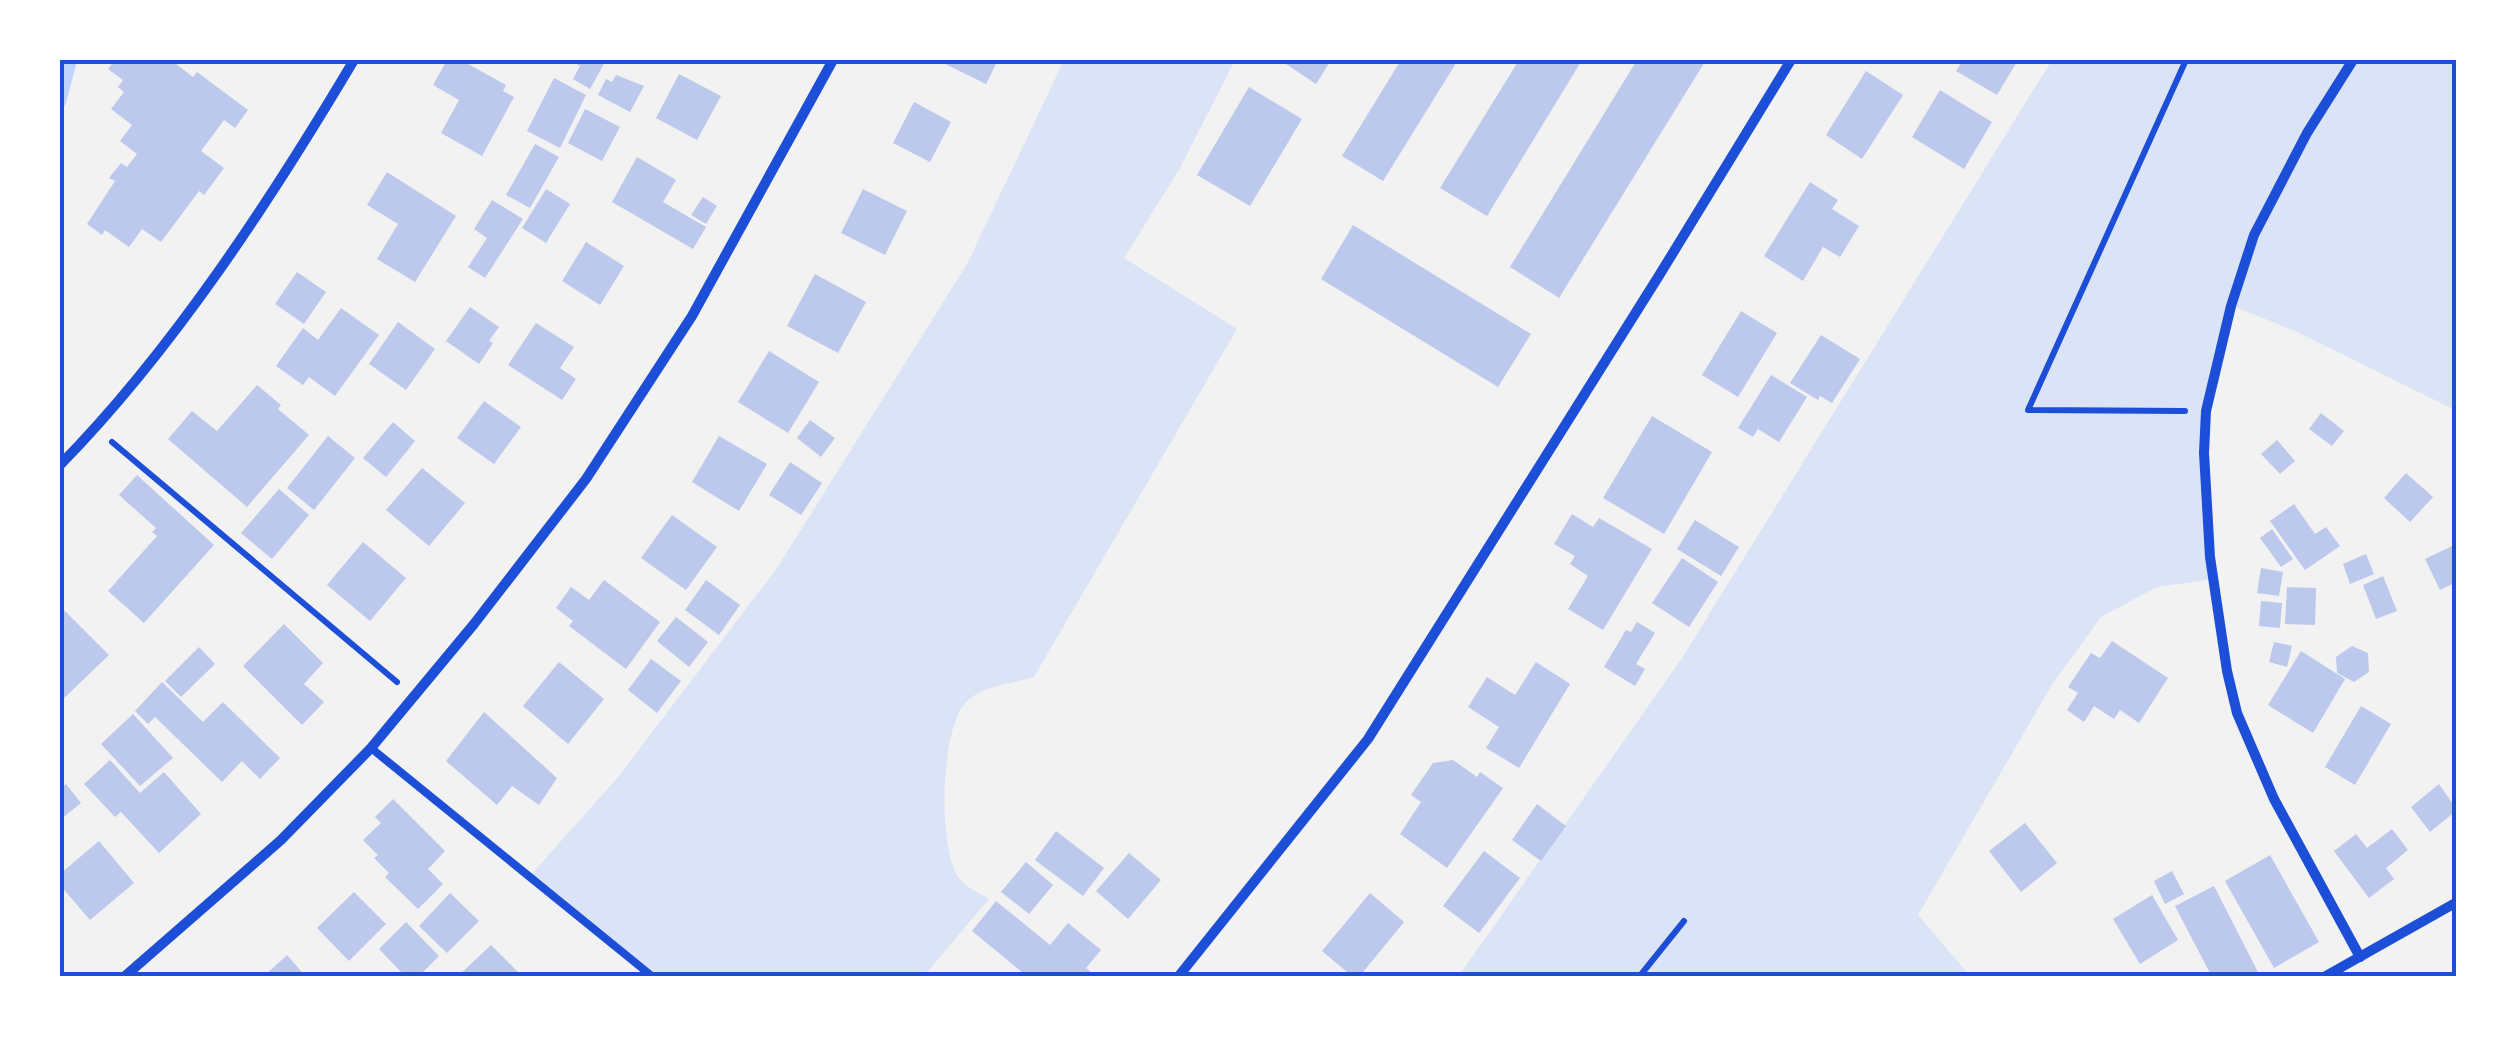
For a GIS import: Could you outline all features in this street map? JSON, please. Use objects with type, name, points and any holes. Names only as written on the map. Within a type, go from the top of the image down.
[{"type":"street","points":[[60,465],[145,368],[248,228],[354,60]]},
{"type":"street","points":[[124,977],[281,840],[371,748],[586,479],[692,316],[833,60]]},
{"type":"street","points":[[1178,977],[1368,738],[1791,60]]},
{"type":"street","points":[[2353,60],[2307,132],[2254,235],[2230,306],[2206,411],[2204,453],[2210,556],[2227,671],[2238,713],[2274,800],[2360,956]]},
{"type":"street","points":[[2324,977],[2457,902]]},
{"type":"lane","points":[[371,748],[654,977]]},
{"type":"path","points":[[2186,60],[2028,410],[2206,411]]},
{"type":"path","points":[[96,428],[413,696]]},
{"type":"path","points":[[1640,977],[1684,920]]},
{"type":"shaded area","points":[[1064,60],[1235,60],[1180,168],[1124,258],[1237,329],[1034,677],[976,694],[962,707],[955,722],[946,766],[947,841],[958,877],[989,899],[923,977],[650,977],[528,878],[618,777],[777,568],[967,264]]},
{"type":"shaded area","points":[[2052,60],[2457,60],[2457,411],[2295,331],[2233,306],[2207,411],[2214,579],[2157,587],[2101,617],[2053,683],[1918,915],[1971,977],[1458,977],[1682,658]]},
{"type":"building","points":[[115,60],[171,60],[193,77],[197,72],[248,110],[235,128],[224,120],[201,151],[224,168],[204,195],[199,191],[161,242],[142,229],[129,247],[105,230],[102,235],[87,224],[115,181],[109,178],[121,163],[127,167],[137,154],[120,141],[132,125],[111,109],[124,92],[118,87],[123,80],[108,69]]},
{"type":"building","points":[[447,60],[461,60],[506,85],[503,91],[514,97],[482,156],[441,133],[459,100],[433,85]]},
{"type":"building","points":[[570,60],[606,60],[590,89],[573,79],[580,66]]},
{"type":"building","points":[[937,60],[998,60],[986,84]]},
{"type":"building","points":[[1280,60],[1331,60],[1316,84]]},
{"type":"building","points":[[1401,60],[1458,60],[1383,181],[1342,156]]},
{"type":"building","points":[[1519,60],[1582,60],[1487,216],[1440,188]]},
{"type":"building","points":[[1637,60],[1706,60],[1559,298],[1510,267]]},
{"type":"building","points":[[1963,60],[2018,60],[1997,95],[1956,71]]},
{"type":"building","points":[[1866,71],[1903,95],[1862,159],[1826,135]]},
{"type":"building","points":[[679,74],[721,96],[697,140],[656,118]]},
{"type":"building","points":[[616,75],[644,86],[630,112],[598,95],[606,79],[612,82]]},
{"type":"building","points":[[554,78],[586,95],[560,148],[527,131]]},
{"type":"building","points":[[1249,87],[1302,119],[1250,206],[1197,175]]},
{"type":"building","points":[[1940,90],[1992,122],[1964,169],[1912,137]]},
{"type":"building","points":[[914,102],[951,122],[930,162],[893,143]]},
{"type":"building","points":[[585,109],[620,127],[602,161],[568,143]]},
{"type":"building","points":[[535,144],[559,157],[530,208],[506,195]]},
{"type":"building","points":[[637,157],[676,180],[663,202],[706,227],[693,249],[612,202]]},
{"type":"building","points":[[387,172],[456,216],[415,282],[377,259],[398,224],[367,205]]},
{"type":"building","points":[[1810,182],[1838,200],[1832,209],[1859,226],[1840,257],[1823,247],[1803,281],[1764,256]]},
{"type":"building","points":[[546,189],[570,204],[546,243],[522,228]]},
{"type":"building","points":[[863,189],[907,211],[885,255],[841,233]]},
{"type":"building","points":[[703,197],[717,206],[706,224],[691,215]]},
{"type":"building","points":[[492,200],[523,219],[485,278],[468,267],[487,238],[474,229]]},
{"type":"building","points":[[1353,225],[1531,334],[1498,387],[1321,279]]},
{"type":"building","points":[[586,242],[624,266],[600,305],[562,281]]},
{"type":"building","points":[[297,272],[326,292],[304,324],[275,304]]},
{"type":"building","points":[[815,274],[866,302],[838,353],[787,326]]},
{"type":"building","points":[[470,307],[499,327],[479,364],[446,341]]},
{"type":"building","points":[[341,308],[379,335],[335,396],[309,377],[303,385],[276,366],[303,328],[318,340]]},
{"type":"building","points":[[1741,311],[1777,333],[1738,397],[1702,375]]},
{"type":"building","points":[[398,322],[435,349],[406,390],[369,364]]},
{"type":"building","points":[[536,323],[574,347],[560,368],[576,379],[562,400],[508,365]]},
{"type":"building","points":[[1821,335],[1860,359],[1832,403],[1820,396],[1818,400],[1790,383]]},
{"type":"building","points":[[769,351],[819,382],[788,433],[738,402]]},
{"type":"building","points":[[1771,375],[1807,397],[1779,442],[1758,429],[1753,437],[1738,428]]},
{"type":"building","points":[[257,385],[309,435],[247,507],[168,439],[192,411],[217,431]]},
{"type":"building","points":[[484,401],[521,427],[494,464],[457,438]]},
{"type":"building","points":[[2321,413],[2344,431],[2332,446],[2309,429]]},
{"type":"building","points":[[1652,416],[1712,452],[1664,534],[1603,498]]},
{"type":"building","points":[[810,420],[835,438],[821,457],[797,438]]},
{"type":"building","points":[[393,422],[415,441],[386,477],[363,458]]},
{"type":"building","points":[[328,436],[355,458],[314,510],[287,488]]},
{"type":"building","points":[[719,436],[767,464],[739,511],[692,482]]},
{"type":"building","points":[[2277,440],[2295,461],[2280,474],[2261,454]]},
{"type":"building","points":[[790,462],[822,483],[801,515],[769,495]]},
{"type":"building","points":[[422,468],[465,503],[429,546],[386,510]]},
{"type":"building","points":[[2406,473],[2433,497],[2410,522],[2384,498]]},
{"type":"building","points":[[137,475],[214,545],[144,623],[108,591],[157,536],[152,532],[156,528],[119,495]]},
{"type":"building","points":[[279,489],[309,515],[272,559],[241,533]]},
{"type":"building","points":[[2294,504],[2315,534],[2326,527],[2340,546],[2305,570],[2270,521]]},
{"type":"building","points":[[1572,514],[1593,527],[1599,518],[1652,549],[1603,630],[1568,609],[1588,576],[1570,564],[1575,556],[1554,544]]},
{"type":"building","points":[[672,515],[717,547],[686,590],[641,558]]},
{"type":"building","points":[[1695,520],[1739,547],[1721,576],[1677,549]]},
{"type":"building","points":[[2272,529],[2293,559],[2281,567],[2260,538]]},
{"type":"building","points":[[363,542],[406,578],[370,621],[327,585]]},
{"type":"building","points":[[2452,546],[2457,558],[2457,582],[2440,590],[2425,559]]},
{"type":"building","points":[[2366,554],[2374,574],[2350,584],[2343,564]]},
{"type":"building","points":[[1682,558],[1718,582],[1689,627],[1652,603]]},
{"type":"building","points":[[2261,568],[2283,572],[2279,596],[2257,593]]},
{"type":"building","points":[[2383,576],[2397,611],[2376,619],[2363,585]]},
{"type":"building","points":[[604,580],[660,622],[626,669],[569,626],[573,621],[556,608],[571,587],[589,600]]},
{"type":"building","points":[[706,580],[740,605],[719,635],[685,610]]},
{"type":"building","points":[[2287,587],[2316,588],[2315,625],[2285,624]]},
{"type":"building","points":[[2261,601],[2282,603],[2280,628],[2259,626]]},
{"type":"building","points":[[60,606],[109,655],[60,702]]},
{"type":"building","points":[[676,617],[708,642],[689,667],[657,641]]},
{"type":"building","points":[[1637,622],[1655,633],[1636,664],[1645,669],[1635,686],[1604,667],[1626,630],[1631,632]]},
{"type":"building","points":[[284,624],[323,663],[304,684],[324,702],[302,725],[243,666]]},
{"type":"building","points":[[2112,641],[2168,678],[2139,723],[2120,710],[2114,719],[2094,706],[2084,722],[2067,710],[2078,693],[2068,687],[2091,653],[2100,658]]},
{"type":"building","points":[[2274,642],[2292,646],[2287,667],[2269,662]]},
{"type":"building","points":[[2352,646],[2368,653],[2369,672],[2354,682],[2337,673],[2336,657]]},
{"type":"building","points":[[199,647],[215,664],[181,697],[165,681]]},
{"type":"building","points":[[2301,651],[2345,679],[2313,733],[2268,705]]},
{"type":"building","points":[[651,659],[681,681],[657,713],[628,690]]},
{"type":"building","points":[[559,662],[604,699],[568,744],[523,706]]},
{"type":"building","points":[[1536,662],[1570,684],[1519,768],[1486,748],[1499,727],[1468,707],[1487,677],[1515,695]]},
{"type":"building","points":[[162,682],[203,722],[223,702],[280,758],[260,779],[242,761],[222,782],[155,717],[148,724],[135,711]]},
{"type":"building","points":[[2361,706],[2391,724],[2355,785],[2325,767]]},
{"type":"building","points":[[484,712],[557,778],[539,805],[512,786],[497,805],[446,761]]},
{"type":"building","points":[[133,714],[173,758],[140,786],[101,744]]},
{"type":"building","points":[[110,760],[140,793],[164,772],[201,814],[159,853],[121,812],[115,817],[84,784]]},
{"type":"building","points":[[1453,760],[1477,777],[1480,772],[1503,788],[1447,868],[1400,834],[1421,802],[1411,795],[1433,763]]},
{"type":"building","points":[[66,784],[81,803],[60,820],[60,789]]},
{"type":"building","points":[[2439,784],[2457,810],[2430,832],[2411,807]]},
{"type":"building","points":[[393,799],[445,851],[428,869],[443,884],[418,909],[385,877],[389,873],[363,840],[381,823],[375,817]]},
{"type":"building","points":[[1537,804],[1566,826],[1541,861],[1512,840]]},
{"type":"building","points":[[2025,823],[2057,863],[2021,892],[1989,851]]},
{"type":"building","points":[[2392,829],[2408,850],[2386,868],[2394,879],[2369,898],[2334,851],[2356,834],[2367,848]]},
{"type":"building","points":[[1056,831],[1104,868],[1083,896],[1035,860]]},
{"type":"building","points":[[99,841],[134,883],[90,920],[60,885],[60,874]]},
{"type":"building","points":[[1484,851],[1520,878],[1479,933],[1443,906]]},
{"type":"building","points":[[1129,853],[1161,880],[1128,919],[1096,891]]},
{"type":"building","points":[[2270,855],[2319,942],[2274,968],[2225,881]]},
{"type":"building","points":[[1026,862],[1053,885],[1029,914],[1001,892]]},
{"type":"building","points":[[2172,871],[2184,894],[2165,904],[2154,881]]},
{"type":"building","points":[[2214,886],[2259,974],[2253,977],[2212,977],[2175,906]]},
{"type":"building","points":[[354,892],[386,924],[349,961],[317,928]]},
{"type":"building","points":[[450,893],[479,921],[447,953],[419,926]]},
{"type":"building","points":[[1370,893],[1404,922],[1359,977],[1353,977],[1322,951]]},
{"type":"building","points":[[2152,895],[2178,940],[2140,964],[2113,919]]},
{"type":"building","points":[[996,901],[1050,945],[1068,923],[1101,950],[1086,968],[1097,977],[1028,977],[972,931]]},
{"type":"building","points":[[406,922],[439,956],[418,977],[406,977],[379,949]]},
{"type":"building","points":[[491,945],[523,977],[457,977]]},
{"type":"building","points":[[287,955],[306,977],[263,977]]},
{"type":"waterway","points":[[60,102],[71,60]]}]
